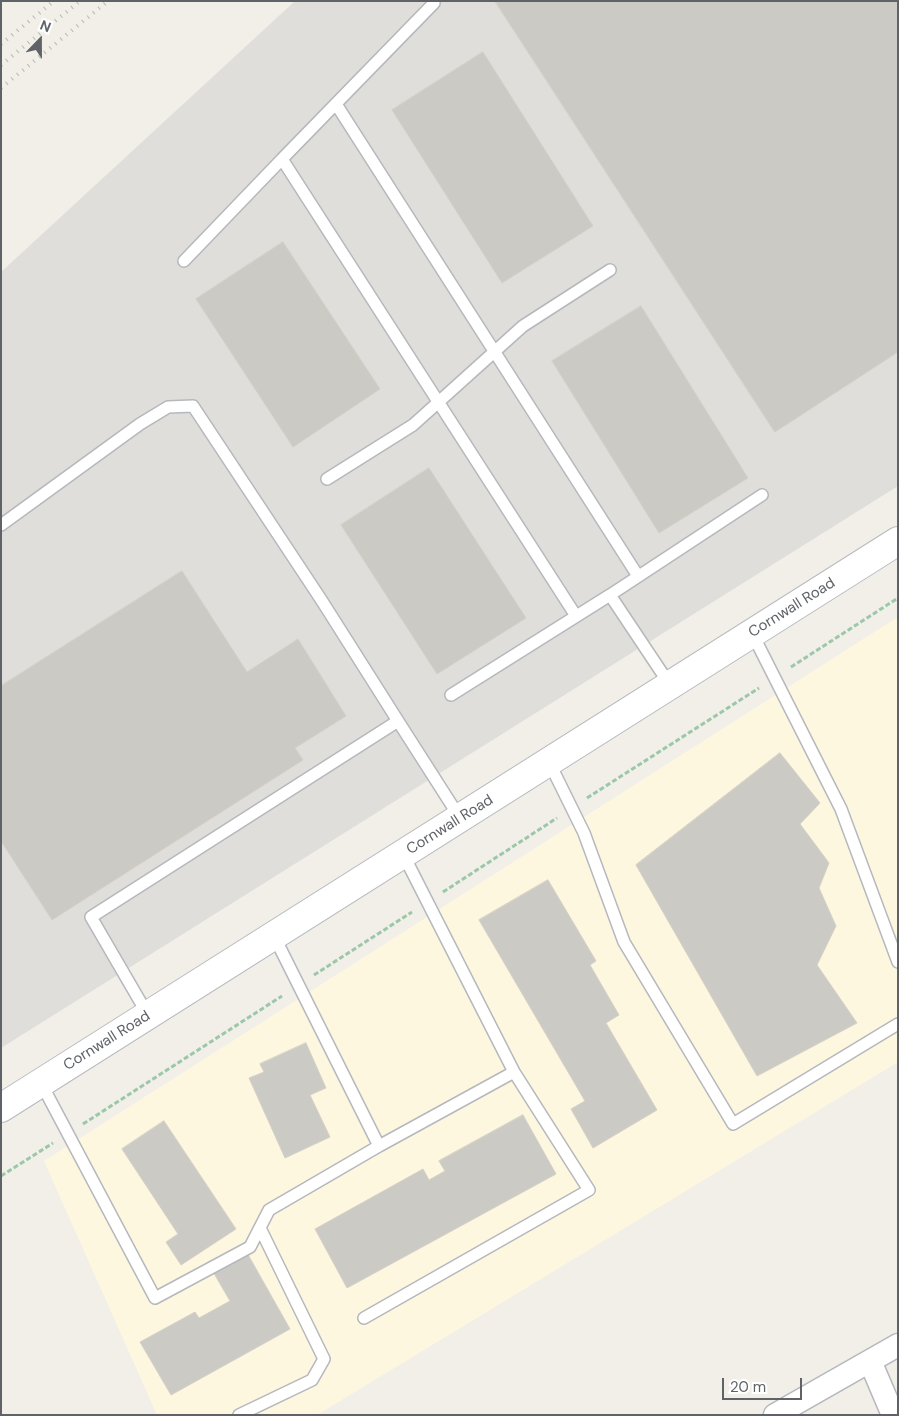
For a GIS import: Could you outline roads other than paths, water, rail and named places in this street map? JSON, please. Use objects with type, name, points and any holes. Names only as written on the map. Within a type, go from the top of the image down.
[{"type":"main road","name":"Cornwall Road","points":[[1,1108],[898,541]]},
{"type":"street","points":[[776,1415],[898,1345]]},
{"type":"street","points":[[870,1360],[893,1415]]},
{"type":"lane","points":[[184,261],[434,3]]},
{"type":"lane","points":[[336,104],[638,576]]},
{"type":"lane","points":[[282,160],[576,616]]},
{"type":"lane","points":[[327,479],[413,425],[523,326],[610,270]]},
{"type":"lane","points":[[1,525],[161,411],[168,407],[193,406],[322,601],[460,818]]},
{"type":"lane","points":[[451,695],[610,595],[762,495]]},
{"type":"lane","points":[[610,595],[670,686]]},
{"type":"lane","points":[[752,633],[841,809],[898,962]]},
{"type":"lane","points":[[148,1015],[91,917],[398,721]]},
{"type":"lane","points":[[549,762],[584,833],[624,942],[734,1124],[898,1024]]},
{"type":"lane","points":[[364,1318],[589,1190],[514,1072],[403,854]]},
{"type":"lane","points":[[274,936],[379,1146]]},
{"type":"lane","points":[[41,1083],[155,1298],[250,1247],[269,1210],[379,1146],[514,1072]]},
{"type":"lane","points":[[239,1415],[312,1380],[324,1359],[260,1228]]},
{"type":"railway","points":[[1,44],[54,1]]},
{"type":"railway","points":[[1,65],[80,1]]},
{"type":"railway","points":[[1,88],[108,1]]}]
